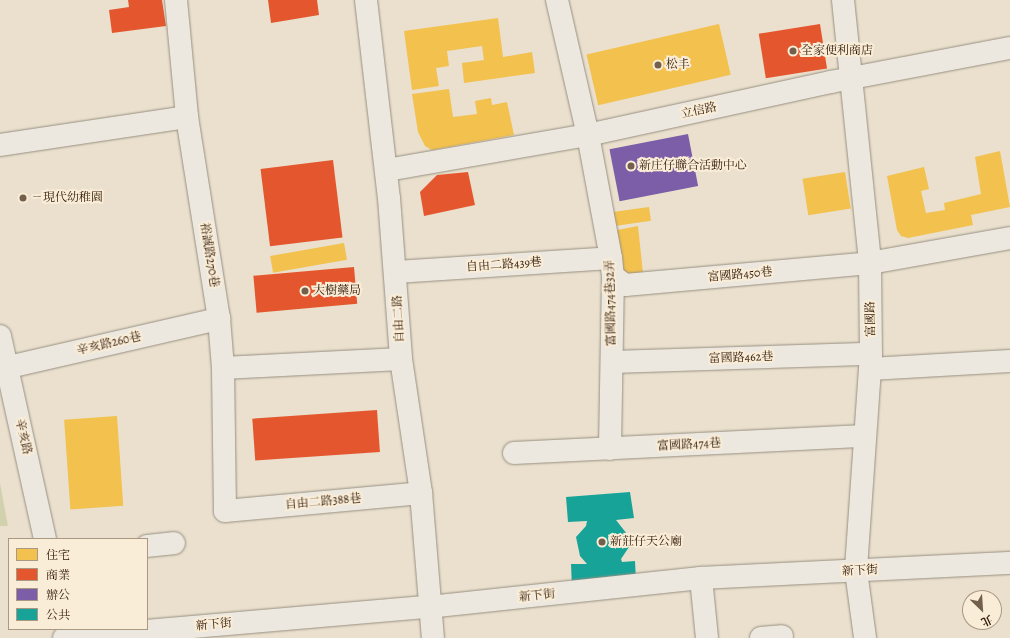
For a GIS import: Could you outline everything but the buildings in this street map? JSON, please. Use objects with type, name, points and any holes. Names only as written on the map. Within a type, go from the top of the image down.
[{"type":"street","name":"裕誠路270巷","points":[[176,0],[187,117],[219,319],[223,368],[226,511]]},
{"type":"street","name":"自由二路","points":[[366,0],[386,170],[396,272],[401,359],[421,493],[429,607],[433,638]]},
{"type":"street","name":"富國路474巷32弄","points":[[557,0],[588,135],[612,267],[610,449]]},
{"type":"street","name":"富國路","points":[[843,0],[870,263],[871,361],[864,436],[856,571],[865,638]]},
{"type":"street","name":"立信路","points":[[386,170],[588,135],[852,78],[1010,48]]},
{"type":"street","points":[[0,145],[187,117]]},
{"type":"street","name":"富國路450巷","points":[[612,267],[625,285],[870,263],[1010,238]]},
{"type":"street","name":"自由二路439巷","points":[[396,272],[612,267]]},
{"type":"street","name":"辛亥路260巷","points":[[4,368],[219,319]]},
{"type":"street","name":"辛亥路","points":[[0,336],[4,368],[45,538]]},
{"type":"street","points":[[223,368],[401,359]]},
{"type":"street","name":"富國路462巷","points":[[612,362],[1010,361]]},
{"type":"street","name":"富國路474巷","points":[[514,453],[864,436]]},
{"type":"street","name":"自由二路388巷","points":[[226,511],[421,493]]},
{"type":"street","points":[[148,546],[174,543]]},
{"type":"street","name":"新下街","points":[[66,638],[429,607],[701,578],[1010,563]]},
{"type":"street","points":[[701,578],[707,638]]},
{"type":"green space","points":[[0,483],[8,526],[0,526]]},
{"type":"place","name":"全家便利商店","points":[[793,51]]},
{"type":"place","name":"松丰","points":[[658,65]]},
{"type":"place","name":"新庄仔聯合活動中心","points":[[631,166]]},
{"type":"place","name":"ㄧ現代幼稚園","points":[[23,198]]},
{"type":"place","name":"大樹藥局","points":[[305,291]]},
{"type":"place","name":"新莊仔天公廟","points":[[602,542]]}]
